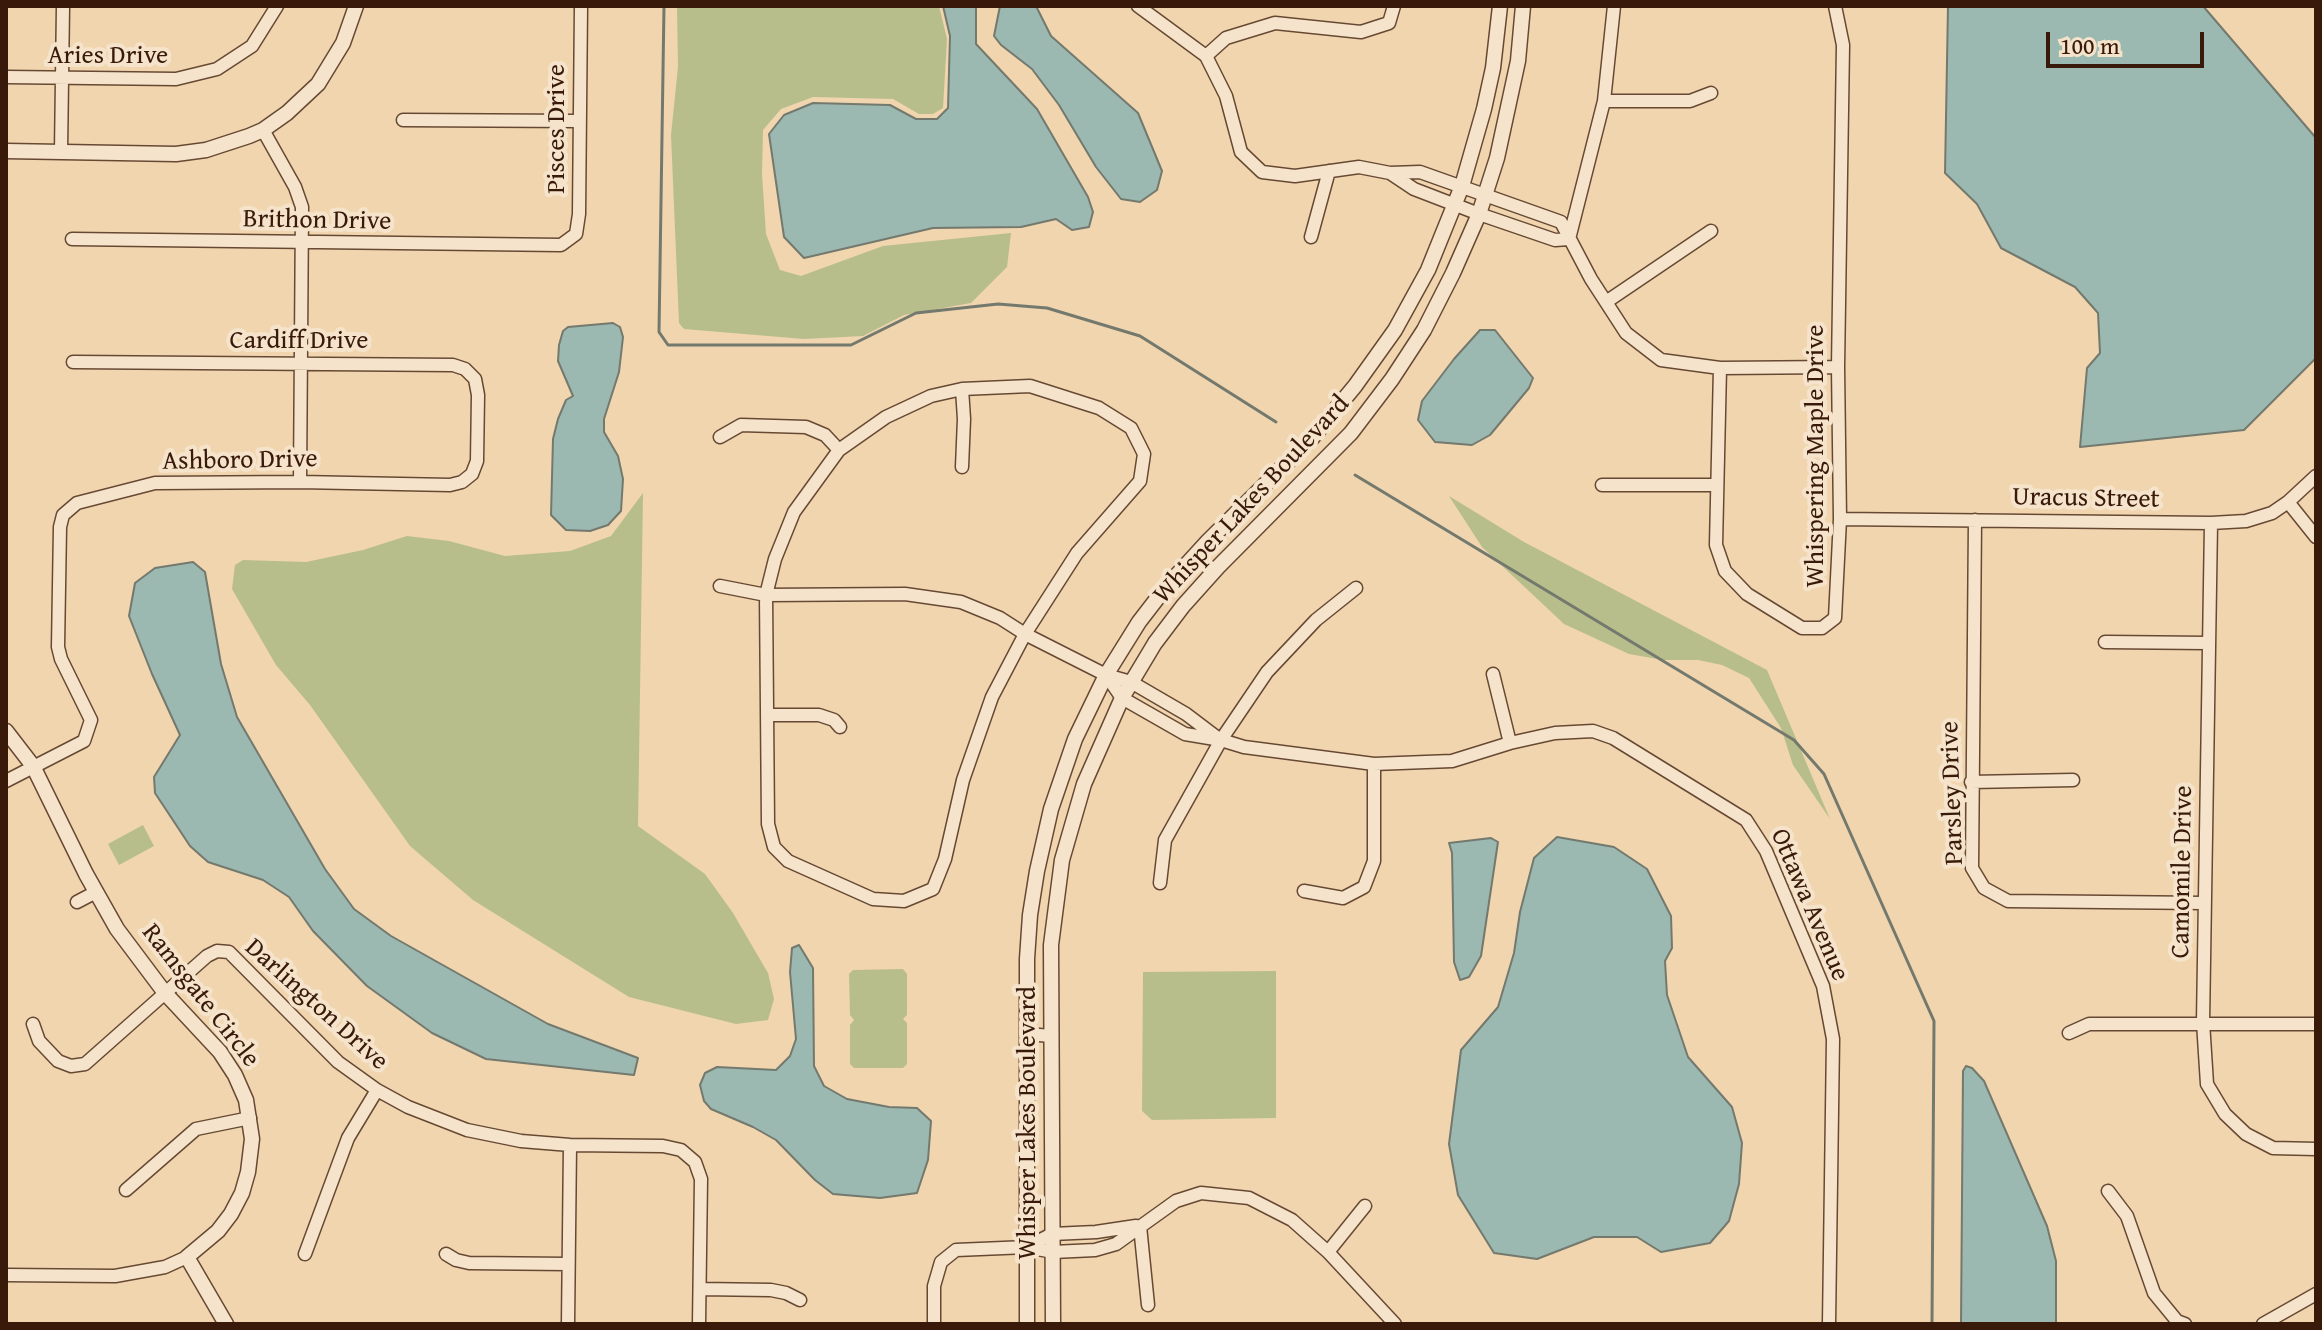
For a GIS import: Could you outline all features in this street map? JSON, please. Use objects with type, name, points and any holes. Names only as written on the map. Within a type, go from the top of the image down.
[{"type":"street","points":[[61,152],[63,6]]},
{"type":"street","name":"Aries Drive","points":[[6,77],[176,79],[217,69],[252,46],[277,6]]},
{"type":"street","points":[[6,151],[192,153],[221,147],[263,130],[297,105],[318,84],[343,43],[356,6]]},
{"type":"street","name":"Pisces Drive","points":[[561,245],[576,234],[579,214],[581,6]]},
{"type":"street","points":[[1138,6],[1206,56],[1226,96],[1241,152],[1262,172],[1295,176],[1359,167],[1390,173],[1420,172],[1462,186],[1561,222],[1626,333],[1661,360],[1720,368],[1838,367]]},
{"type":"street","points":[[1206,56],[1226,38],[1275,23],[1361,32],[1389,23],[1394,6]]},
{"type":"street","name":"Whisper Lakes Boulevard","points":[[1027,1324],[1027,959],[1030,915],[1051,809],[1075,739],[1106,675],[1139,622],[1166,587],[1312,438],[1355,386],[1395,330],[1428,270],[1462,186],[1493,68],[1500,6]]},
{"type":"street","name":"Whisper Lakes Boulevard","points":[[1053,1324],[1051,945],[1062,860],[1084,784],[1122,698],[1155,643],[1218,567],[1351,433],[1424,330],[1453,273],[1485,195],[1506,122],[1518,61],[1523,6]]},
{"type":"street","points":[[1569,239],[1604,101],[1614,6]]},
{"type":"street","name":"Whispering Maple Drive","points":[[1720,368],[1716,545],[1725,571],[1747,594],[1802,628],[1822,628],[1835,618],[1840,519],[1838,367],[1843,45],[1835,6]]},
{"type":"street","points":[[1604,101],[1690,101],[1711,93]]},
{"type":"street","points":[[403,120],[579,121]]},
{"type":"street","points":[[263,130],[301,200],[300,482]]},
{"type":"street","points":[[1311,237],[1329,171]]},
{"type":"street","points":[[1390,173],[1414,189],[1479,214],[1555,240],[1569,239]]},
{"type":"street","points":[[1606,302],[1711,231]]},
{"type":"street","name":"Brithon Drive","points":[[72,239],[561,245]]},
{"type":"street","name":"Cardiff Drive","points":[[73,362],[453,365],[465,369],[475,379],[477,424]]},
{"type":"street","points":[[1030,386],[1099,408],[1131,428],[1144,454],[1140,481],[1077,553],[1025,634],[992,697],[963,780],[945,859],[933,889],[904,901],[873,899],[788,861],[774,847],[768,824],[766,595],[775,559],[794,512],[839,450],[886,417],[931,396],[962,389],[1030,386]]},
{"type":"street","points":[[962,389],[962,467]]},
{"type":"street","name":"Ashboro Drive","points":[[6,781],[84,741],[91,720],[58,647],[60,527],[63,515],[77,503],[155,483],[450,485],[462,482],[472,474],[477,461],[477,424]]},
{"type":"street","points":[[720,437],[741,425],[806,427],[825,435],[839,450]]},
{"type":"street","name":"Uracus Street","points":[[1840,519],[2246,521],[2272,513],[2316,476]]},
{"type":"street","points":[[1602,485],[1717,485]]},
{"type":"street","points":[[2288,502],[2316,537]]},
{"type":"street","name":"Parsley Drive","points":[[1975,520],[1972,868],[1984,888],[2008,901],[2204,903]]},
{"type":"street","name":"Camomile Drive","points":[[2211,523],[2203,1022],[2207,1084],[2225,1114],[2246,1134],[2273,1148],[2316,1149]]},
{"type":"street","name":"Ottawa Avenue","points":[[720,586],[766,595],[905,594],[961,602],[1000,618],[1106,675],[1131,682],[1186,714],[1221,740]]},
{"type":"street","points":[[1160,883],[1165,840],[1221,740],[1267,672],[1316,620],[1356,588]]},
{"type":"street","points":[[2105,642],[2208,643]]},
{"type":"street","points":[[1493,674],[1510,743]]},
{"type":"street","name":"Ottawa Avenue","points":[[1106,675],[1122,698],[1185,734],[1244,747],[1374,764],[1452,761],[1555,733],[1593,731],[1613,738],[1746,820],[1766,851],[1823,986],[1833,1039],[1829,1324]]},
{"type":"street","points":[[768,715],[819,715],[834,720],[840,727]]},
{"type":"street","name":"Ramsgate Circle","points":[[6,731],[33,766],[96,892],[127,944],[165,993],[225,1059],[243,1091],[252,1139],[245,1183],[237,1204],[218,1231],[187,1257],[165,1267],[115,1276],[6,1275]]},
{"type":"street","points":[[1304,891],[1343,898],[1364,887],[1374,861],[1374,764]]},
{"type":"street","points":[[1971,782],[2073,780]]},
{"type":"street","points":[[77,902],[96,892]]},
{"type":"street","name":"Darlington Drive","points":[[33,1024],[39,1041],[58,1061],[81,1066],[90,1062],[207,956],[217,951],[229,952],[338,1062],[377,1090],[408,1107],[467,1130],[521,1141],[670,1146],[681,1150],[691,1157],[700,1173],[702,1185],[699,1324]]},
{"type":"street","points":[[2069,1033],[2089,1024],[2316,1024]]},
{"type":"street","points":[[1027,1034],[1051,1036]]},
{"type":"street","points":[[305,1254],[348,1138],[377,1090]]},
{"type":"street","points":[[126,1190],[196,1129],[250,1118]]},
{"type":"street","points":[[568,1324],[570,1145]]},
{"type":"street","points":[[2108,1191],[2127,1216],[2154,1293],[2177,1321],[2185,1324]]},
{"type":"street","points":[[934,1324],[934,1286],[941,1262],[956,1250],[1027,1247],[1053,1252],[1095,1250],[1116,1244],[1176,1201],[1201,1193],[1249,1198],[1292,1220],[1328,1252],[1395,1324]]},
{"type":"street","points":[[1328,1252],[1365,1206]]},
{"type":"street","points":[[1027,1247],[1052,1234],[1140,1226]]},
{"type":"street","points":[[1140,1226],[1148,1305]]},
{"type":"street","points":[[446,1254],[469,1263],[568,1264]]},
{"type":"street","points":[[187,1257],[226,1324]]},
{"type":"street","points":[[700,1289],[779,1291],[800,1300]]},
{"type":"street","points":[[2263,1324],[2316,1294]]},
{"type":"green space","points":[[677,6],[939,6],[947,39],[943,108],[933,114],[919,114],[893,99],[813,97],[781,109],[763,130],[766,234],[780,270],[801,276],[883,246],[1011,233],[1007,267],[971,303],[904,315],[863,336],[804,339],[684,329],[679,323],[671,135],[678,67]]},
{"type":"green space","points":[[643,493],[638,826],[705,874],[733,913],[768,973],[774,999],[768,1020],[736,1024],[629,997],[473,900],[410,846],[310,705],[276,665],[232,589],[235,565],[243,560],[306,562],[363,550],[407,536],[449,541],[505,556],[570,551],[611,536]]},
{"type":"green space","points":[[1449,496],[1524,542],[1767,670],[1830,819],[1793,765],[1781,728],[1749,678],[1722,665],[1698,660],[1663,660],[1629,654],[1564,624],[1482,547]]},
{"type":"green space","points":[[143,825],[154,846],[119,865],[108,844]]},
{"type":"green space","points":[[903,969],[907,974],[907,1015],[903,1019],[907,1023],[907,1064],[903,1068],[854,1068],[850,1064],[850,1025],[854,1020],[850,1015],[849,974],[853,970]]},
{"type":"green space","points":[[1276,971],[1276,1118],[1152,1120],[1142,1111],[1143,972]]},
{"type":"water","points":[[943,6],[976,6],[976,44],[1037,109],[1088,197],[1093,212],[1089,227],[1072,230],[1056,219],[1021,227],[933,228],[804,258],[784,237],[769,134],[784,115],[813,103],[890,105],[916,119],[937,119],[948,108],[950,36]]},
{"type":"water","points":[[1000,6],[1036,6],[1051,36],[1138,113],[1162,171],[1157,190],[1140,202],[1121,199],[1096,167],[1059,105],[1032,69],[994,36]]},
{"type":"water","points":[[1948,6],[2203,6],[2316,138],[2316,358],[2244,430],[2080,447],[2087,368],[2100,353],[2098,313],[2075,287],[2001,248],[1977,204],[1945,173]]},
{"type":"water","points":[[613,323],[620,327],[623,337],[619,372],[604,419],[604,432],[618,456],[623,479],[621,511],[608,525],[590,531],[566,530],[551,515],[553,439],[566,400],[573,396],[558,361],[559,345],[563,331],[568,327]]},
{"type":"water","points":[[1480,330],[1495,330],[1533,378],[1529,388],[1490,435],[1472,445],[1435,442],[1418,420],[1422,401]]},
{"type":"water","points":[[193,562],[205,572],[221,664],[237,717],[325,869],[354,909],[391,936],[548,1024],[638,1058],[634,1075],[486,1059],[432,1033],[367,986],[313,931],[289,897],[263,880],[208,862],[190,846],[155,793],[154,777],[180,735],[129,616],[135,583],[155,568]]},
{"type":"water","points":[[1557,837],[1614,847],[1647,869],[1671,916],[1672,948],[1665,961],[1667,995],[1688,1057],[1732,1107],[1742,1143],[1739,1184],[1729,1221],[1710,1243],[1661,1252],[1637,1237],[1594,1237],[1537,1259],[1494,1253],[1458,1195],[1449,1144],[1461,1050],[1498,1007],[1514,953],[1520,912],[1534,858]]},
{"type":"water","points":[[1491,838],[1498,842],[1481,956],[1469,977],[1460,980],[1454,962],[1452,853],[1449,843]]},
{"type":"water","points":[[799,945],[813,968],[814,1066],[824,1086],[847,1099],[889,1107],[917,1108],[931,1121],[928,1160],[917,1193],[880,1198],[833,1194],[776,1140],[711,1109],[704,1101],[700,1085],[705,1073],[717,1067],[776,1070],[790,1056],[796,1039],[790,972],[792,948]]},
{"type":"water","points":[[1966,1066],[1984,1081],[2047,1226],[2056,1261],[2056,1324],[1961,1324],[1963,1071]]},
{"type":"waterway","points":[[664,6],[659,332],[668,345],[851,345],[916,313],[998,304],[1047,308],[1140,336],[1276,422]]},
{"type":"waterway","points":[[1355,475],[1794,740],[1824,774],[1934,1021],[1932,1324]]}]
